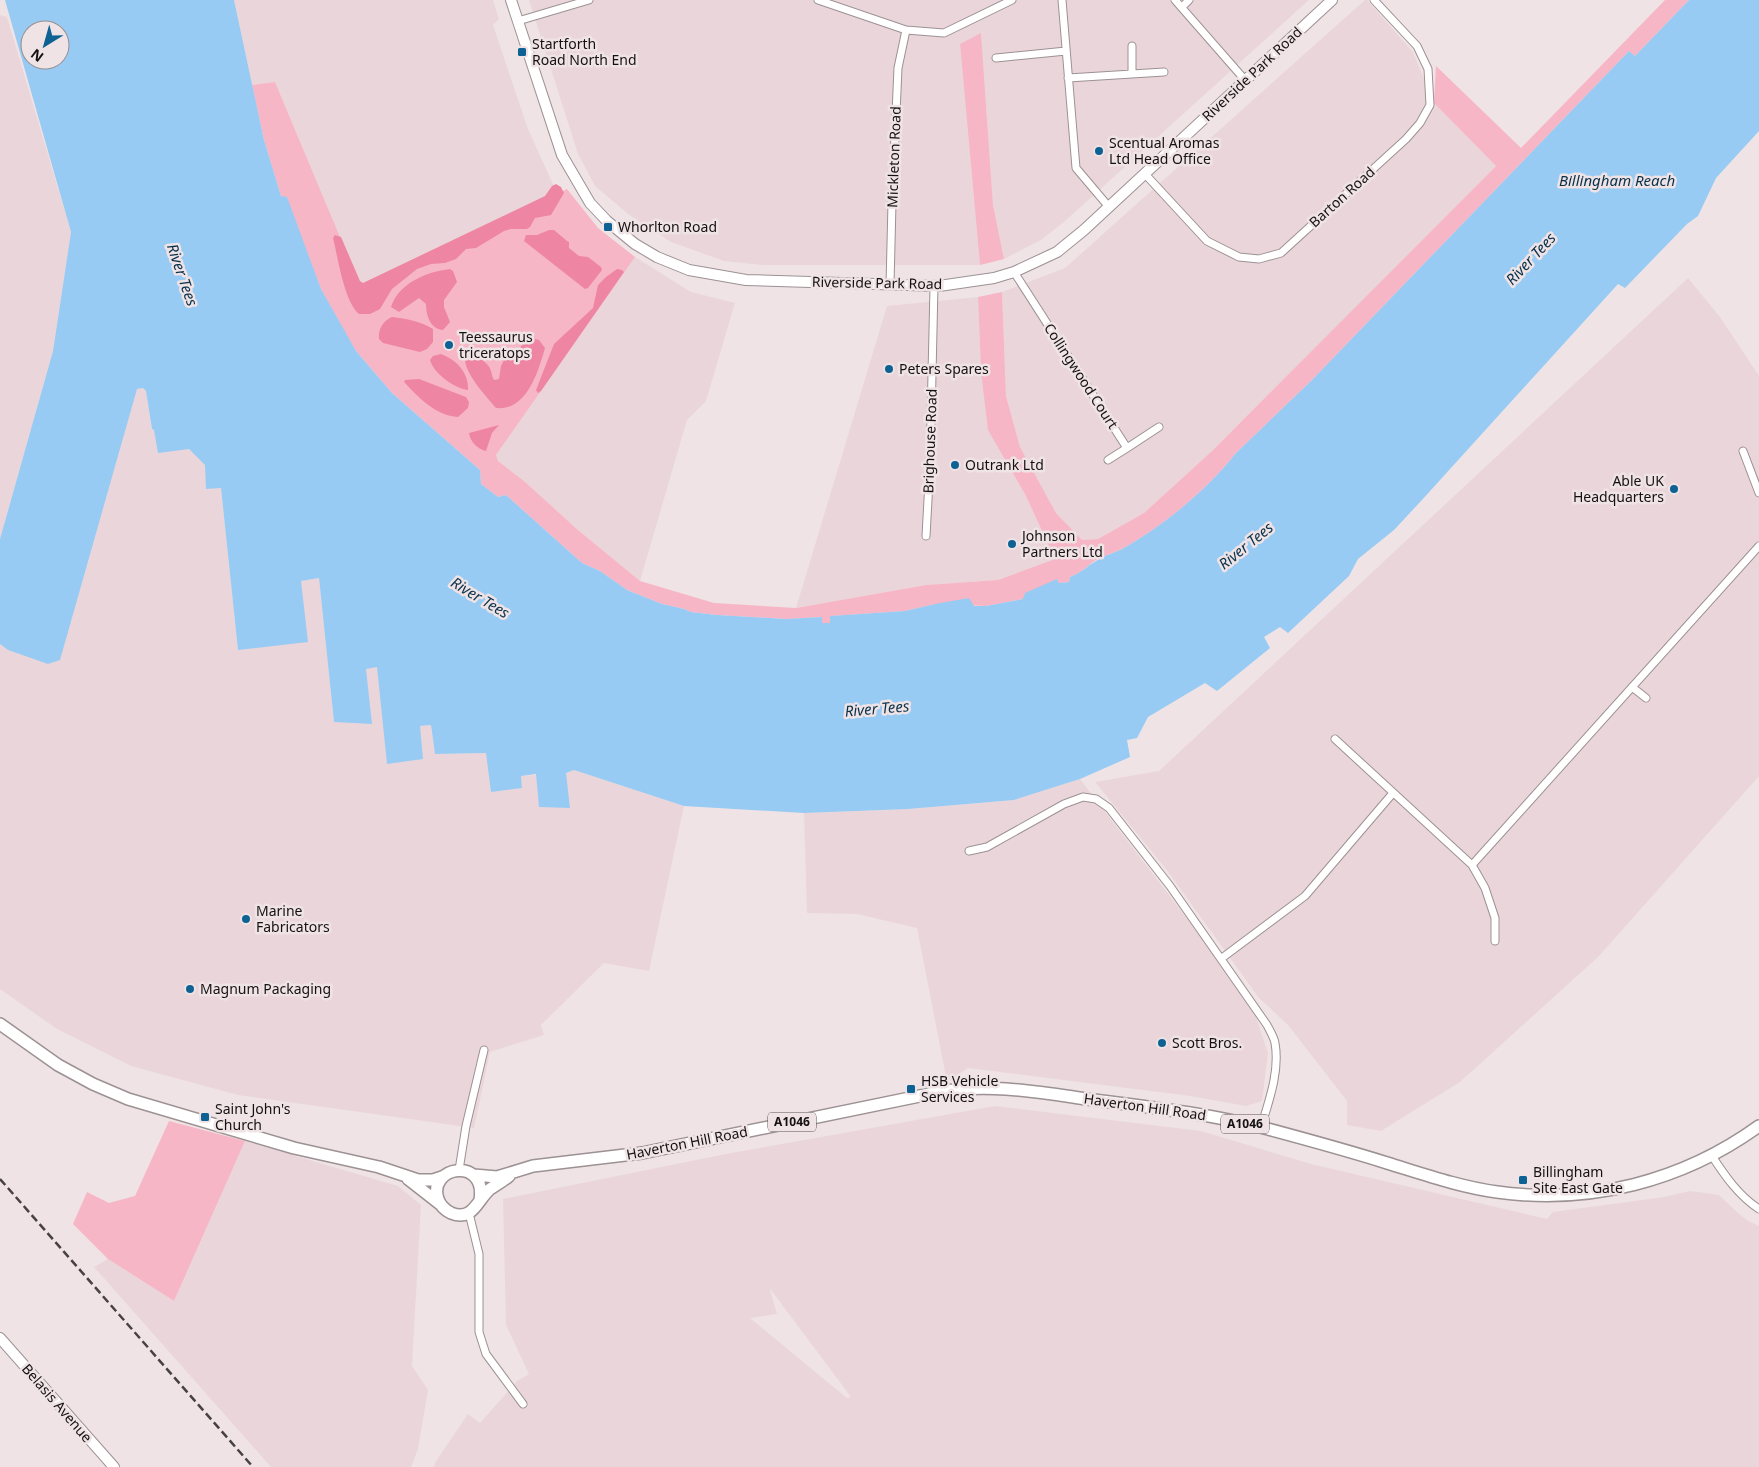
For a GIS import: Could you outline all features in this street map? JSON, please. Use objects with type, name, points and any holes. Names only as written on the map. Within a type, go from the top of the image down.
[{"type":"main road","points":[[0,1024],[58,1065],[93,1084],[128,1098],[294,1148],[380,1167],[418,1180],[433,1180],[459,1170]]},
{"type":"main road","name":"Haverton Hill Road","points":[[459,1170],[467,1171],[474,1175],[497,1177],[532,1166],[642,1153],[971,1087],[1052,1094],[1207,1115],[1261,1127],[1464,1186],[1496,1192],[1556,1196],[1584,1194],[1633,1186],[1688,1168],[1712,1156],[1759,1126]]},
{"type":"main road","name":"Haverton Hill Road","points":[[469,1213],[489,1190],[515,1172]]},
{"type":"main road","points":[[474,1175],[482,1191],[480,1200]]},
{"type":"main road","points":[[406,1176],[446,1210],[453,1214],[469,1213]]},
{"type":"main road","points":[[440,1204],[437,1190],[442,1177]]},
{"type":"street","name":"Riverside Park Road","points":[[511,0],[562,156],[590,203],[607,221],[635,244],[658,257],[690,270],[746,280],[934,286],[994,278],[1014,272],[1056,252],[1110,207],[1332,0]]},
{"type":"street","points":[[518,21],[589,0]]},
{"type":"street","points":[[818,0],[906,30],[944,34],[1012,0]]},
{"type":"street","points":[[1062,0],[1076,168],[1110,207]]},
{"type":"street","points":[[1175,0],[1246,80]]},
{"type":"street","points":[[1182,7],[1189,0]]},
{"type":"street","name":"Barton Road","points":[[1145,174],[1207,241],[1239,256],[1259,259],[1281,253],[1406,139],[1420,123],[1430,105],[1428,69],[1417,46],[1374,0]]},
{"type":"street","name":"Mickleton Road","points":[[890,285],[898,68],[906,30]]},
{"type":"street","points":[[1132,46],[1132,74]]},
{"type":"street","points":[[996,58],[1066,51]]},
{"type":"street","points":[[1068,78],[1164,72]]},
{"type":"street","name":"Collingwood Court","points":[[1014,272],[1127,448]]},
{"type":"street","name":"Brighouse Road","points":[[926,536],[930,463],[934,286]]},
{"type":"street","points":[[1108,460],[1159,427]]},
{"type":"street","points":[[1743,451],[1759,493]]},
{"type":"street","points":[[1472,865],[1759,546]]},
{"type":"street","points":[[1632,687],[1646,698]]},
{"type":"street","points":[[1335,739],[1472,865],[1485,888],[1495,918],[1494,941]]},
{"type":"street","points":[[1222,958],[1305,896],[1393,793]]},
{"type":"street","points":[[970,851],[987,847],[1064,804],[1083,797],[1096,799],[1109,808],[1170,886],[1222,958],[1267,1025],[1275,1041],[1277,1059],[1275,1077],[1261,1127]]},
{"type":"street","points":[[459,1170],[460,1153],[484,1050]]},
{"type":"street","points":[[1712,1156],[1739,1193],[1759,1209]]},
{"type":"street","points":[[469,1213],[479,1254],[479,1332],[486,1354],[523,1404]]},
{"type":"street","name":"Belasis Avenue","points":[[0,1338],[114,1467]]},
{"type":"shaded area","points":[[234,0],[493,0],[499,19],[493,25],[528,129],[557,193],[361,287],[275,82],[252,85]]},
{"type":"shaded area","points":[[529,0],[1309,0],[1064,222],[1041,240],[1004,259],[993,205],[981,34],[960,44],[980,265],[762,265],[724,261],[671,242],[628,214],[595,186],[578,154]]},
{"type":"shaded area","points":[[1365,0],[1413,52],[1434,103],[1496,166],[1212,451],[1144,513],[1098,539],[1082,540],[1056,513],[1020,447],[1006,396],[1002,292],[1065,268]]},
{"type":"shaded area","points":[[1665,0],[1689,0],[1635,56],[1629,51],[1312,380],[1236,453],[1212,480],[1169,518],[1124,548],[1096,560],[1070,577],[1069,582],[1059,583],[1057,579],[1023,599],[986,606],[935,604],[905,611],[831,616],[830,623],[822,623],[822,617],[787,619],[717,615],[691,612],[662,604],[627,590],[600,571],[582,563],[506,495],[498,497],[481,484],[480,470],[392,393],[356,351],[344,332],[321,289],[281,196],[264,140],[252,85],[275,82],[361,287],[567,189],[598,228],[635,257],[496,455],[498,461],[524,481],[578,530],[640,581],[714,603],[796,608],[926,585],[998,580],[1055,559],[1025,494],[988,430],[981,371],[978,297],[1002,292],[1006,396],[1020,447],[1056,513],[1082,540],[1098,539],[1144,513],[1212,451],[1496,166],[1434,103],[1436,66],[1521,148]]},
{"type":"shaded area","points":[[0,15],[7,17],[20,61],[20,70],[23,70],[71,232],[53,351],[0,539]]},
{"type":"shaded area","points":[[981,33],[993,205],[1004,259],[980,265],[960,44]]},
{"type":"shaded area","points":[[556,184],[561,187],[564,193],[551,215],[535,218],[527,229],[504,231],[476,248],[466,249],[456,259],[417,269],[392,289],[380,309],[370,314],[359,314],[354,308],[342,279],[333,238],[335,235],[341,237],[360,281],[363,283],[545,196],[552,186]]},
{"type":"shaded area","points":[[554,230],[569,242],[569,248],[579,256],[588,257],[601,267],[602,270],[588,288],[585,289],[524,241],[526,235],[537,235]]},
{"type":"shaded area","points":[[635,257],[691,292],[735,303],[706,401],[687,420],[640,581],[578,530],[524,481],[498,461],[496,455]]},
{"type":"shaded area","points":[[450,269],[453,271],[457,282],[444,300],[444,307],[450,322],[443,330],[432,324],[428,317],[426,304],[419,298],[399,312],[391,307],[400,291],[414,280]]},
{"type":"shaded area","points":[[617,269],[624,272],[538,393],[536,390],[554,344],[593,308],[598,285]]},
{"type":"shaded area","points":[[1688,278],[1720,317],[1759,376],[1759,776],[1598,957],[1460,1082],[1381,1131],[1347,1125],[1347,1101],[1288,1025],[1259,998],[1166,869],[1095,782],[1159,771]]},
{"type":"shaded area","points":[[978,297],[981,371],[1025,494],[1055,559],[998,580],[926,585],[796,608],[887,306]]},
{"type":"shaded area","points":[[392,317],[418,322],[433,329],[433,342],[427,349],[420,352],[383,343],[379,339],[380,329]]},
{"type":"shaded area","points":[[532,338],[539,340],[545,348],[530,388],[516,403],[507,407],[496,408],[472,378],[465,359],[471,354],[480,358],[490,368],[494,380],[499,379],[501,366],[505,358],[517,352],[522,345]]},
{"type":"shaded area","points":[[441,354],[461,368],[468,384],[468,390],[451,383],[440,375],[432,365],[430,360],[433,356]]},
{"type":"shaded area","points":[[419,379],[466,397],[469,402],[468,408],[458,417],[442,413],[428,405],[404,382],[405,380]]},
{"type":"shaded area","points":[[143,388],[146,391],[152,429],[189,449],[205,465],[207,489],[221,487],[238,650],[301,581],[319,578],[334,722],[366,668],[377,667],[420,726],[431,725],[435,754],[486,753],[522,788],[521,776],[566,773],[574,770],[684,806],[649,971],[604,963],[541,1025],[544,1035],[490,1052],[474,1128],[238,1095],[131,1066],[57,1029],[0,989],[0,644],[8,650],[137,389]]},
{"type":"shaded area","points":[[499,425],[492,433],[486,451],[474,444],[469,433]]},
{"type":"shaded area","points":[[1080,779],[1199,934],[1256,1017],[1268,1053],[1262,1101],[1246,1106],[1190,1096],[968,1068],[947,1082],[917,928],[857,914],[807,913],[804,813],[908,809],[1014,800]]},
{"type":"shaded area","points":[[995,1106],[1201,1131],[1311,1164],[1547,1219],[1553,1212],[1664,1197],[1690,1191],[1719,1195],[1748,1221],[1759,1226],[1759,1467],[434,1467],[436,1461],[468,1414],[480,1423],[517,1381],[529,1374],[506,1325],[503,1199],[726,1154]],"holes":[[[771,1290],[851,1397],[847,1398],[750,1318],[777,1314]]]},
{"type":"shaded area","points":[[169,1121],[245,1141],[174,1301],[108,1259],[73,1224],[87,1192],[109,1203],[135,1196]]},
{"type":"shaded area","points":[[245,1141],[398,1186],[421,1205],[412,1366],[428,1390],[418,1449],[411,1467],[271,1467],[94,1267],[108,1259],[174,1301]]},
{"type":"water","points":[[5,0],[234,0],[264,140],[281,196],[287,197],[321,289],[356,351],[392,393],[480,470],[481,484],[498,497],[506,495],[582,563],[600,571],[627,590],[662,604],[691,612],[717,615],[786,619],[822,617],[822,623],[830,623],[830,616],[905,611],[969,598],[974,606],[986,606],[1023,599],[1025,593],[1057,579],[1059,583],[1069,582],[1070,577],[1099,559],[1139,539],[1184,506],[1312,380],[1629,51],[1635,56],[1689,0],[1759,0],[1759,131],[1716,178],[1698,216],[1687,224],[1625,288],[1618,284],[1394,530],[1358,559],[1349,576],[1288,633],[1280,627],[1264,637],[1270,648],[1217,691],[1205,683],[1148,717],[1137,738],[1127,740],[1130,757],[1080,779],[1014,800],[908,809],[804,813],[684,806],[574,770],[566,773],[570,808],[539,807],[536,774],[521,776],[522,788],[491,792],[486,753],[435,754],[431,725],[420,726],[423,759],[387,764],[377,667],[366,669],[372,724],[334,722],[319,578],[301,581],[308,642],[238,650],[221,488],[206,489],[205,465],[189,449],[158,453],[146,391],[143,388],[137,389],[60,660],[48,664],[8,650],[0,644],[0,539],[53,351],[71,232],[25,70],[70,70],[70,20],[20,20],[20,53]]},
{"type":"railway","points":[[0,1179],[253,1467]]},
{"type":"place","name":"Startforth Road North End","points":[[522,52]]},
{"type":"place","name":"Scentual Aromas Ltd Head Office","points":[[1099,151]]},
{"type":"place","name":"Whorlton Road","points":[[608,227]]},
{"type":"place","name":"Teessaurus triceratops","points":[[449,345]]},
{"type":"place","name":"Peters Spares","points":[[889,369]]},
{"type":"place","name":"Outrank Ltd","points":[[955,465]]},
{"type":"place","name":"Able UK Headquarters","points":[[1674,489]]},
{"type":"place","name":"Johnson Partners Ltd","points":[[1012,544]]},
{"type":"place","name":"Marine Fabricators","points":[[246,919]]},
{"type":"place","name":"Magnum Packaging","points":[[190,989]]},
{"type":"place","name":"Scott Bros.","points":[[1162,1043]]},
{"type":"place","name":"HSB Vehicle Services","points":[[911,1089]]},
{"type":"place","name":"Saint John's Church","points":[[205,1117]]},
{"type":"place","name":"Billingham Site East Gate","points":[[1523,1180]]},
{"type":"water label","name":"Billingham Reach","points":[[1617,181]]},
{"type":"water label","name":"River Tees","points":[[1531,259]]},
{"type":"water label","name":"River Tees","points":[[182,275]]},
{"type":"water label","name":"River Tees","points":[[1246,546]]},
{"type":"water label","name":"River Tees","points":[[480,598]]},
{"type":"water label","name":"River Tees","points":[[877,709]]}]
